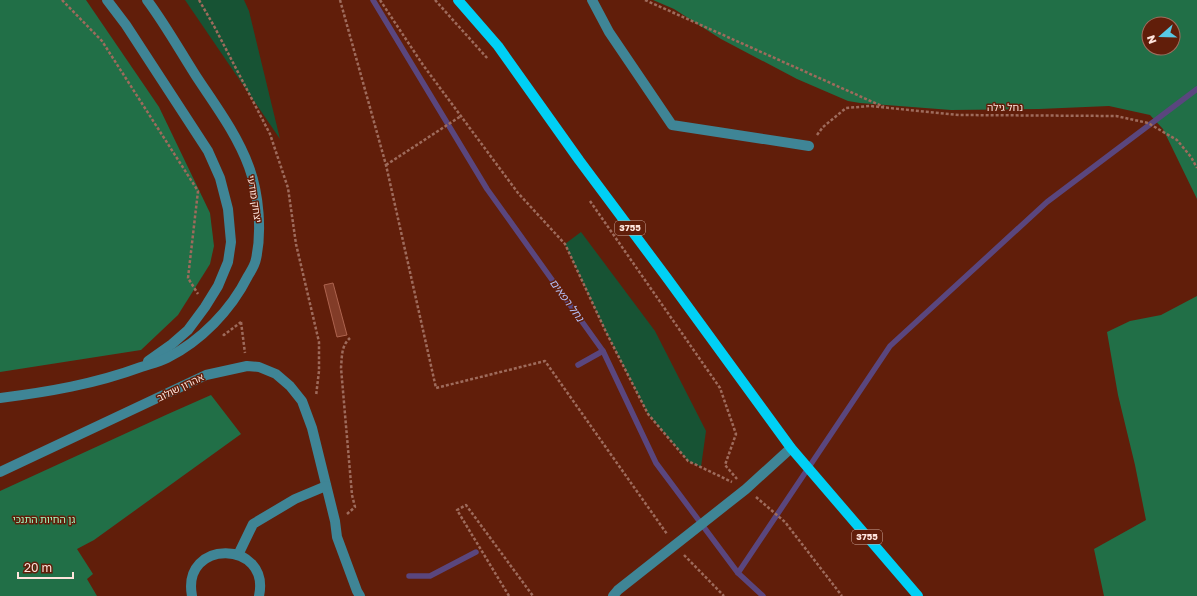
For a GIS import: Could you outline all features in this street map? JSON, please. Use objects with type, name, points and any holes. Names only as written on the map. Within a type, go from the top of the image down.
[{"type":"main road","name":"3755","points":[[458,0],[498,46],[579,160],[677,291],[791,448],[918,596]]},
{"type":"street","name":"יצחק מודעי","points":[[107,0],[126,24],[208,151],[220,178],[228,209],[231,242],[228,262],[218,286],[188,330],[172,344],[137,369]]},
{"type":"street","name":"יצחק מודעי","points":[[0,398],[42,393],[81,385],[110,378],[166,358],[192,343],[230,306],[245,283],[256,261],[259,219],[256,192],[251,174],[235,136],[146,0]]},
{"type":"street","points":[[592,0],[609,32],[672,125],[809,146]]},
{"type":"street","name":"אהרון שולוב","points":[[0,472],[206,374],[247,366],[259,367],[276,374],[290,386],[302,401],[312,428],[335,521],[337,537],[360,596]]},
{"type":"street","points":[[613,596],[618,590],[746,489],[791,448]]},
{"type":"street","points":[[238,555],[252,524],[295,499],[326,486]]},
{"type":"street","points":[[192,596],[192,577],[196,568],[202,561],[211,556],[229,552],[247,560],[255,568],[259,578],[259,596]]},
{"type":"path","points":[[62,0],[102,41],[198,191],[188,278],[205,307]]},
{"type":"path","points":[[199,0],[270,134],[288,188],[296,244],[319,342],[319,371],[316,400]]},
{"type":"path","points":[[340,0],[386,165],[436,388],[545,361],[674,545],[724,596]]},
{"type":"path","points":[[380,0],[423,65],[518,193],[564,244],[606,332],[648,414],[688,461],[746,489]]},
{"type":"path","points":[[435,0],[489,61]]},
{"type":"path","points":[[645,0],[884,107]]},
{"type":"path","name":"נחל גילה","points":[[809,146],[823,127],[846,108],[870,106],[959,115],[1116,116],[1148,123],[1177,140],[1191,157],[1197,168]]},
{"type":"path","points":[[386,165],[461,116]]},
{"type":"path","points":[[590,201],[720,388],[736,434],[725,465],[746,489],[785,522],[842,596]]},
{"type":"path","points":[[224,335],[241,322],[247,366]]},
{"type":"path","points":[[335,521],[347,515],[355,507],[352,495],[341,368],[342,354],[345,343],[350,338]]},
{"type":"path","points":[[509,596],[457,510],[466,506],[533,596]]},
{"type":"green space","points":[[0,0],[86,0],[159,107],[210,213],[214,246],[210,264],[178,315],[141,350],[0,372]]},
{"type":"green space","points":[[185,0],[244,0],[249,11],[280,139]]},
{"type":"green space","points":[[653,0],[1197,0],[1197,199],[1163,129],[1150,115],[1109,106],[1039,109],[951,110],[848,101],[797,79],[721,39],[674,9]]},
{"type":"green space","points":[[581,232],[655,331],[706,431],[701,467],[688,461],[648,414],[606,332],[565,244]]},
{"type":"green space","points":[[1197,296],[1197,596],[1104,596],[1094,549],[1146,520],[1135,465],[1118,395],[1107,332],[1130,321],[1161,315]]},
{"type":"green space","name":"גן החיות התנכי","points":[[211,395],[241,434],[94,540],[77,549],[93,574],[87,579],[97,596],[0,596],[0,491]]},
{"type":"building","points":[[333,283],[347,335],[337,337],[324,285]]},
{"type":"waterway","name":"נחל רפאים","points":[[373,0],[487,189],[603,351],[656,463],[738,573],[763,596]]},
{"type":"waterway","points":[[738,573],[890,346],[1047,202],[1197,89]]},
{"type":"waterway","points":[[578,365],[603,351]]},
{"type":"waterway","points":[[409,576],[430,576],[476,552]]}]
